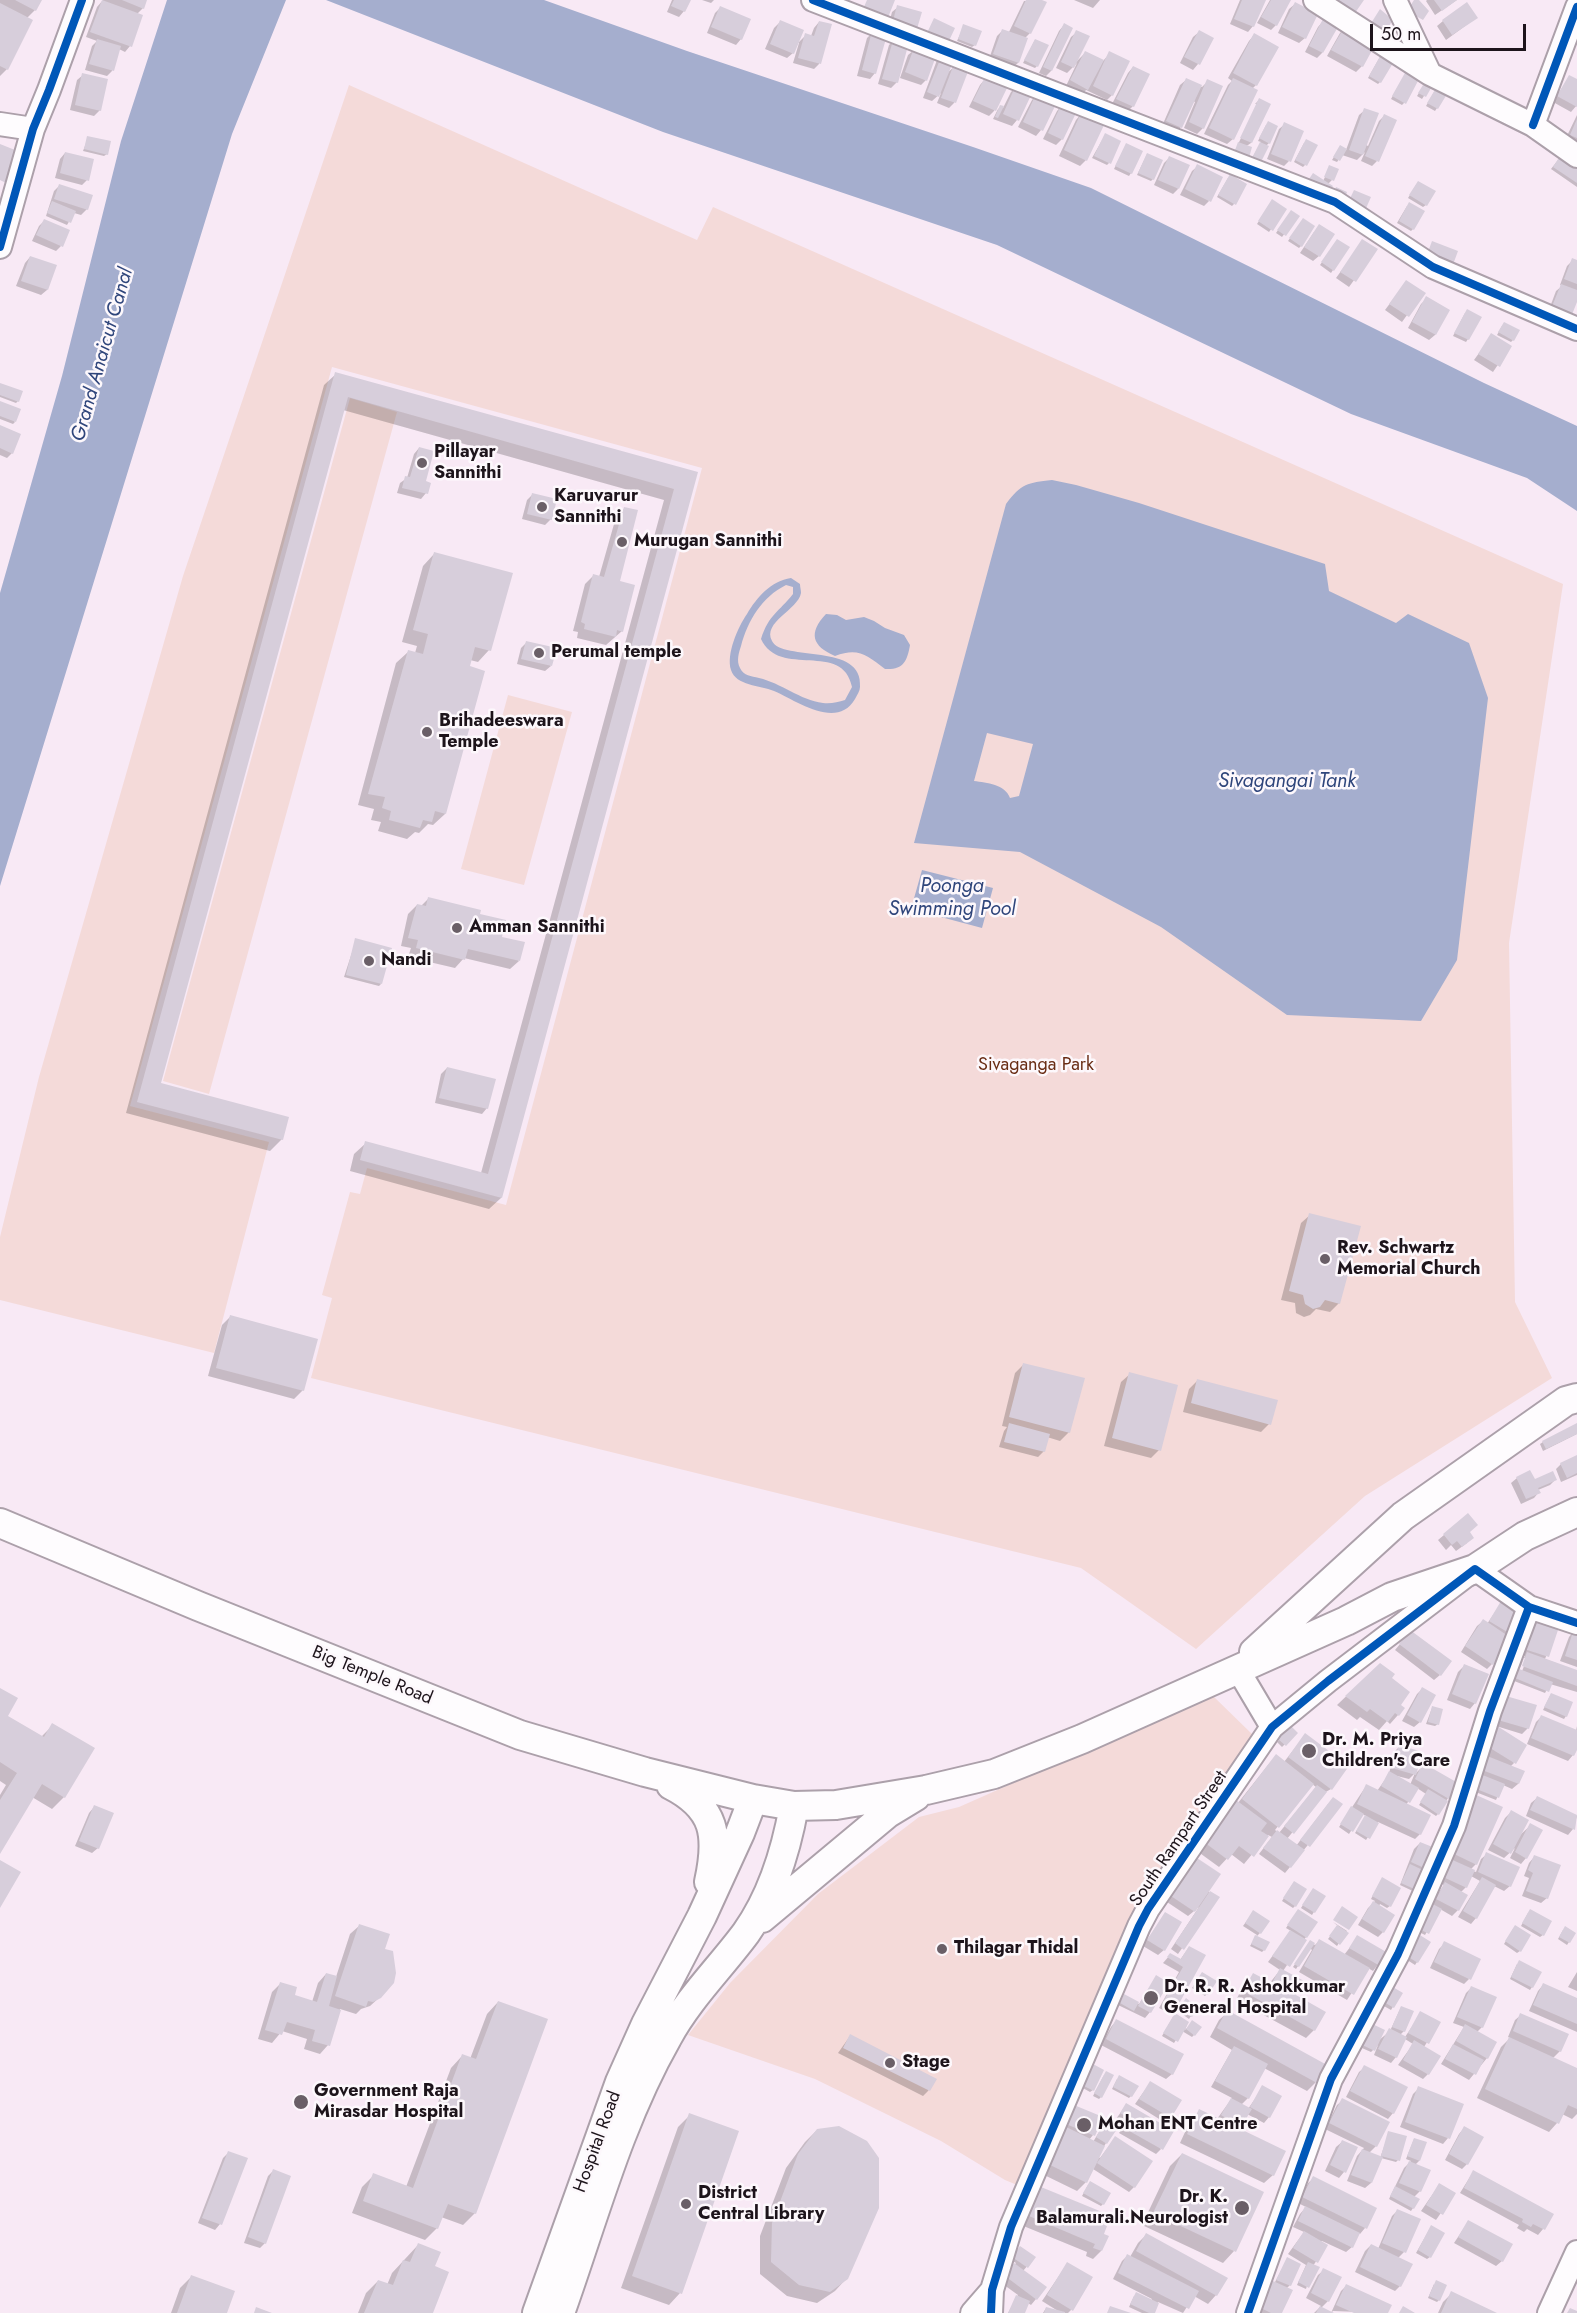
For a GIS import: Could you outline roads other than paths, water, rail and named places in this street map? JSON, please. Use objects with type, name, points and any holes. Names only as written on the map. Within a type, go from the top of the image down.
[{"type":"main road","points":[[1237,1668],[1403,1516],[1566,1401],[1577,1398]]},
{"type":"main road","name":"Big Temple Road","points":[[0,1523],[198,1606],[520,1735],[645,1772],[753,1799],[794,1806],[836,1805],[926,1790],[994,1774],[1082,1739],[1346,1621],[1392,1597],[1475,1569],[1525,1536],[1577,1512]]},
{"type":"main road","points":[[645,1772],[692,1796],[706,1811],[712,1831],[714,1857],[702,1916]]},
{"type":"main road","points":[[747,1932],[778,1903],[888,1814],[926,1790]]},
{"type":"main road","points":[[702,1916],[753,1799]]},
{"type":"main road","points":[[747,1932],[776,1878],[786,1848],[794,1806]]},
{"type":"main road","name":"Hospital Road","points":[[556,2310],[620,2082],[646,2024],[702,1916]]},
{"type":"main road","name":"Hospital Road","points":[[556,2310],[642,2087],[667,2037],[683,2011],[747,1932]]},
{"type":"street","points":[[0,247],[33,129],[50,90],[82,0]]},
{"type":"street","points":[[813,0],[1335,202],[1433,267],[1577,329]]},
{"type":"street","points":[[1315,0],[1430,74],[1533,125],[1577,156]]},
{"type":"street","points":[[1395,0],[1430,74]]},
{"type":"street","points":[[1533,125],[1577,7]]},
{"type":"street","points":[[0,124],[33,129]]},
{"type":"street","points":[[1475,1569],[1529,1607],[1577,1623]]},
{"type":"street","name":"South Rampart Street","points":[[991,2313],[992,2290],[1011,2227],[1148,1909],[1272,1727],[1328,1681],[1475,1569]]},
{"type":"street","points":[[1248,2313],[1331,2079],[1398,1954],[1454,1826],[1490,1711],[1529,1607]]},
{"type":"street","points":[[1237,1668],[1272,1727]]},
{"type":"street","points":[[1549,2313],[1577,2252]]},
{"type":"street","points":[[972,2313],[992,2290]]},
{"type":"water","name":"Grand Anaicut Canal","points":[[167,0],[286,0],[232,134],[0,886],[0,593],[62,376],[121,141]]},
{"type":"water","points":[[326,0],[544,0],[1091,188],[1484,383],[1577,426],[1577,511],[1527,478],[1351,414],[997,245],[663,132]]},
{"type":"water","name":"Sivagangai Tank","points":[[1052,480],[1139,503],[1325,564],[1329,591],[1396,623],[1408,614],[1469,643],[1488,698],[1457,960],[1421,1021],[1287,1015],[1161,927],[1020,852],[914,843],[1006,504],[1016,492],[1026,485]],"holes":[[[987,733],[1033,744],[1019,796],[1010,798],[1008,793],[1000,787],[974,781]]]},
{"type":"water","points":[[791,578],[800,584],[801,593],[794,605],[772,628],[770,634],[772,641],[779,647],[791,651],[837,658],[849,664],[858,673],[860,688],[855,699],[847,708],[828,713],[816,710],[774,691],[743,682],[731,670],[731,649],[744,619],[765,591]],"holes":[[[786,585],[793,587],[793,594],[771,619],[761,639],[770,651],[782,657],[837,665],[846,673],[852,687],[845,700],[829,703],[815,701],[767,680],[748,675],[740,668],[739,651],[757,610],[777,590]]]},
{"type":"water","points":[[826,614],[837,615],[846,620],[864,617],[904,635],[910,645],[906,660],[896,668],[885,669],[856,652],[835,656],[827,652],[821,648],[815,638],[817,627]]},
{"type":"water","name":"Poonga Swimming Pool","points":[[922,870],[993,888],[982,928],[911,909]]},
{"type":"place","name":"Pillayar Sannithi","points":[[422,463]]},
{"type":"place","name":"Karuvarur Sannithi","points":[[542,507]]},
{"type":"place","name":"Murugan Sannithi","points":[[622,542]]},
{"type":"place","name":"Perumal temple","points":[[539,653]]},
{"type":"place","name":"Brihadeeswara Temple","points":[[427,732]]},
{"type":"place","name":"Amman Sannithi","points":[[457,928]]},
{"type":"place","name":"Nandi","points":[[369,961]]},
{"type":"place","name":"Rev. Schwartz Memorial Church","points":[[1325,1259]]},
{"type":"place","name":"Dr. M. Priya Children's Care","points":[[1309,1751]]},
{"type":"place","name":"Thilagar Thidal","points":[[942,1949]]},
{"type":"place","name":"Dr. R. R. Ashokkumar General Hospital","points":[[1151,1998]]},
{"type":"place","name":"Stage","points":[[890,2063]]},
{"type":"place","name":"Government Raja Mirasdar Hospital","points":[[301,2102]]},
{"type":"place","name":"Mohan ENT Centre","points":[[1084,2125]]},
{"type":"place","name":"District Central Library","points":[[686,2204]]},
{"type":"place","name":"Dr. K. Balamurali.Neurologist","points":[[1242,2208]]},
{"type":"park label","name":"Sivaganga Park","points":[[1036,1066]]}]
